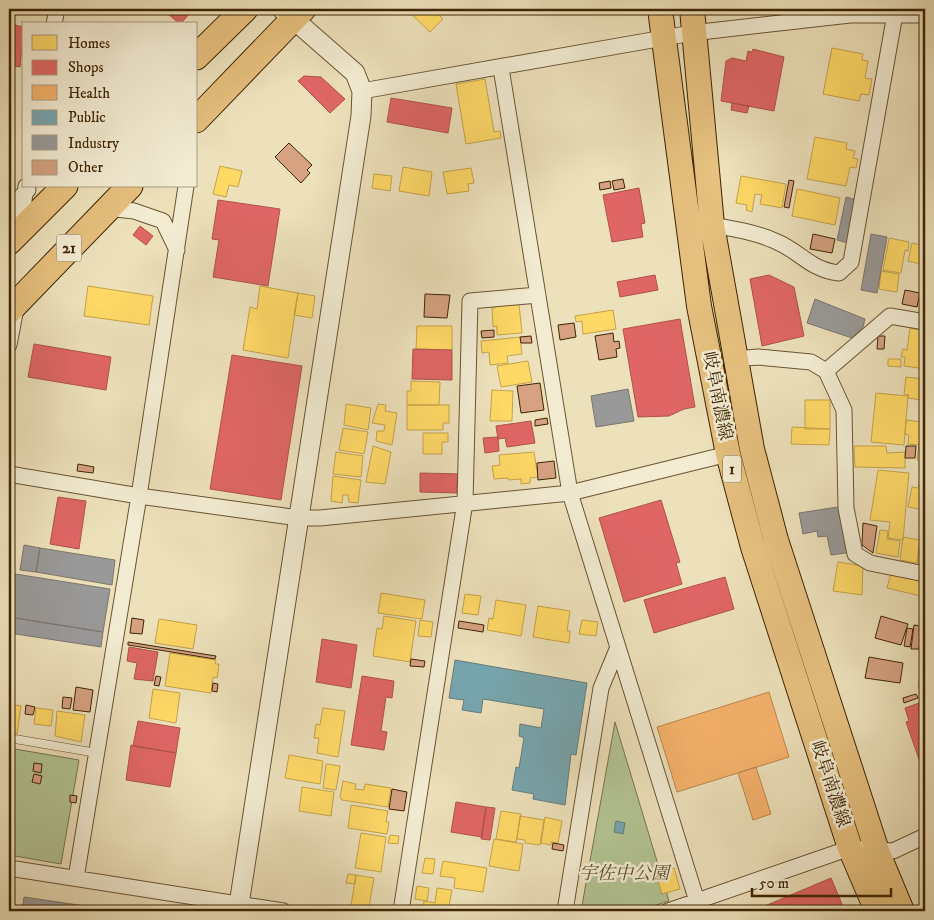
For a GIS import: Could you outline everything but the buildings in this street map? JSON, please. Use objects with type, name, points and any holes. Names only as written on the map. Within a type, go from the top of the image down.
[{"type":"highway","points":[[198,55],[245,9]]},
{"type":"highway","points":[[198,121],[293,12]]},
{"type":"highway","points":[[14,236],[63,188]]},
{"type":"highway","name":"21","points":[[13,306],[128,188]]},
{"type":"main road","name":"岐阜南濃線","points":[[660,9],[699,306],[728,454],[753,547],[850,848],[877,911]]},
{"type":"main road","name":"岐阜南濃線","points":[[692,9],[692,33],[712,225],[752,449],[776,540],[877,851],[902,911]]},
{"type":"street","points":[[54,22],[57,9]]},
{"type":"street","points":[[238,908],[361,116],[362,91],[355,73],[293,12]]},
{"type":"street","points":[[362,91],[692,33],[850,12],[925,15]]},
{"type":"street","points":[[712,225],[744,230],[777,241],[824,272],[840,273],[851,262],[895,14]]},
{"type":"street","points":[[501,68],[570,493],[698,907]]},
{"type":"street","points":[[14,236],[27,188]]},
{"type":"street","points":[[9,207],[27,188]]},
{"type":"street","points":[[76,878],[139,496],[186,188]]},
{"type":"street","points":[[107,208],[134,211],[163,221],[177,250]]},
{"type":"street","points":[[402,911],[465,502],[470,301],[538,295]]},
{"type":"street","points":[[9,344],[13,306]]},
{"type":"street","points":[[826,371],[890,316],[925,322]]},
{"type":"street","points":[[735,358],[811,362],[826,371],[844,410],[846,508],[855,554],[870,563],[925,574]]},
{"type":"street","points":[[9,474],[139,496],[299,518],[320,518],[570,493],[728,454]]},
{"type":"street","points":[[565,911],[601,688],[618,648]]},
{"type":"street","points":[[668,911],[698,907],[850,848],[893,851],[925,836]]},
{"type":"street","points":[[9,868],[76,878],[238,908],[283,911]]},
{"type":"lane","points":[[9,738],[97,753]]},
{"type":"green space","name":"宇佐中公園","points":[[615,722],[669,901],[637,911],[581,911]]},
{"type":"green space","points":[[9,748],[79,760],[61,864],[9,855]]}]
